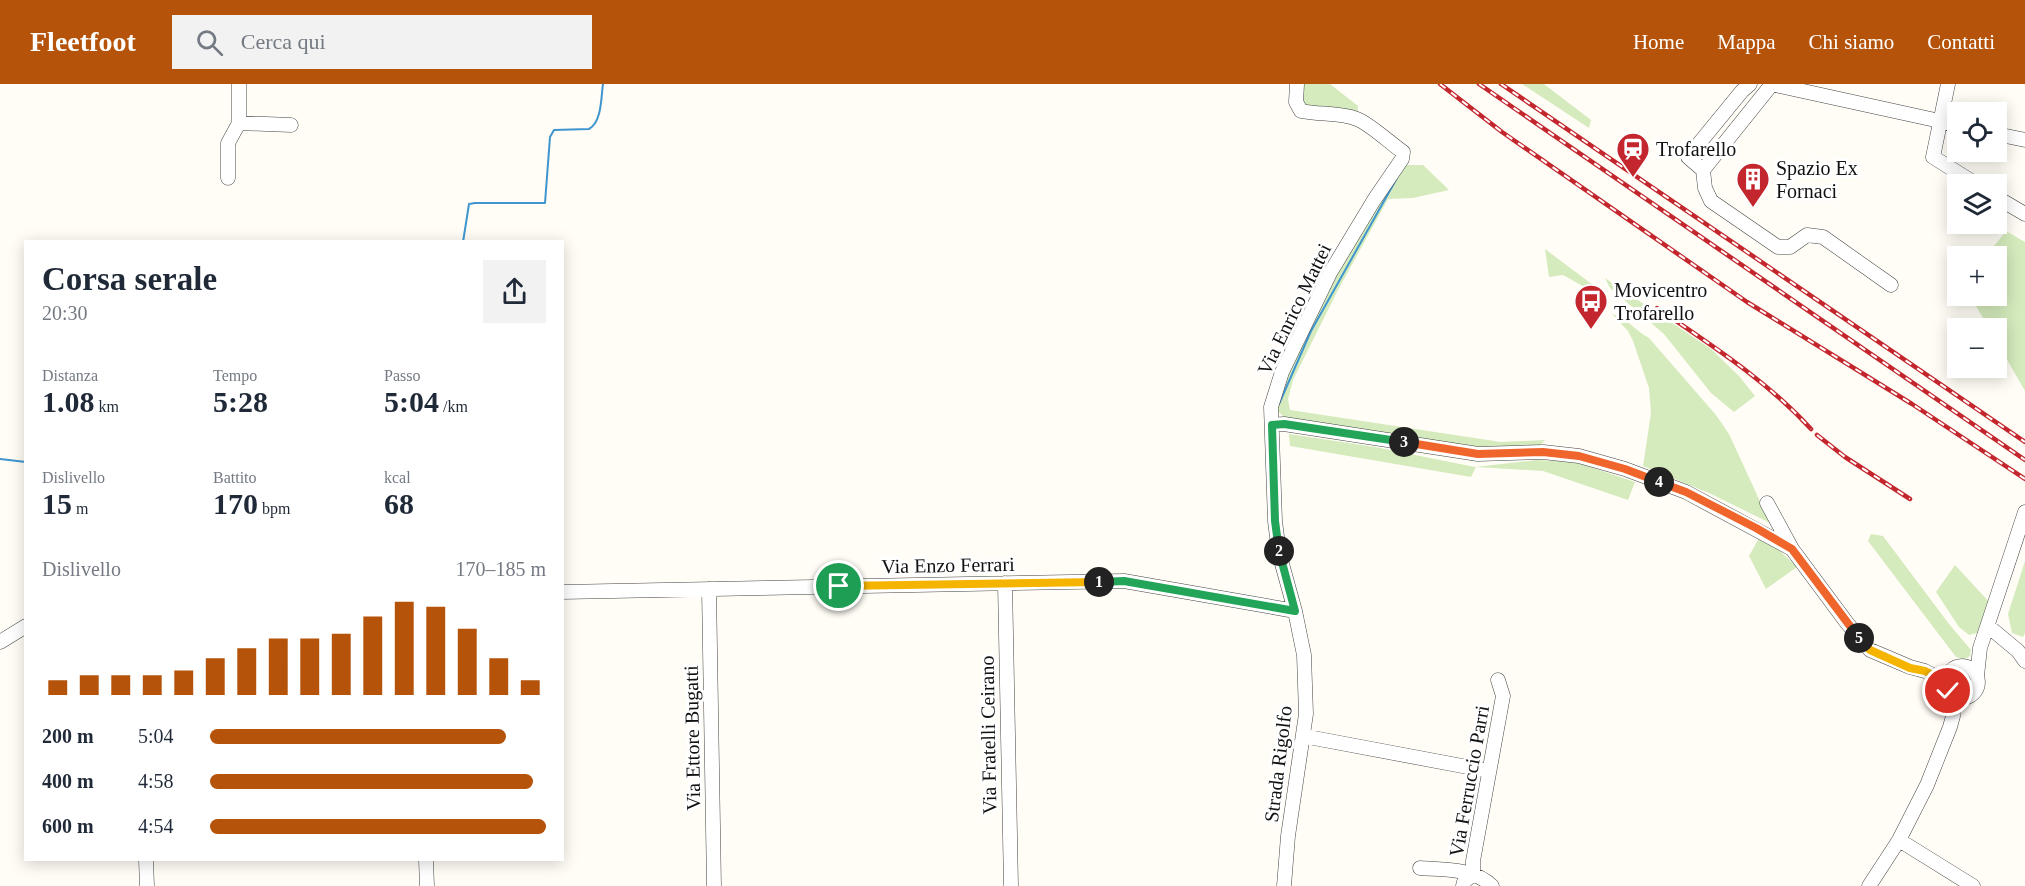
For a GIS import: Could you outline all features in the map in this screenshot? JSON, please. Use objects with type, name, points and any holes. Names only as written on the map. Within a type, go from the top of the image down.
[{"type":"street","points":[[228,178],[228,142],[239,123],[239,84]]},
{"type":"street","name":"Via Enrico Mattei","points":[[1295,611],[1279,553],[1275,521],[1271,407],[1282,372],[1330,273],[1402,159],[1404,152],[1360,120],[1343,115],[1301,111],[1296,102],[1297,84]]},
{"type":"street","points":[[1750,84],[1688,157],[1703,170],[1705,188],[1711,201],[1778,247],[1790,247],[1807,235],[1823,237],[1891,285]]},
{"type":"street","points":[[1703,170],[1772,84],[1947,123]]},
{"type":"street","points":[[1948,84],[1933,157],[1961,174]]},
{"type":"street","points":[[239,123],[291,125]]},
{"type":"street","points":[[2007,136],[2025,140]]},
{"type":"street","points":[[2007,203],[2025,214]]},
{"type":"street","points":[[1272,425],[1284,424],[1478,454],[1543,452],[1579,456],[1625,469],[1686,492],[1792,549]]},
{"type":"street","points":[[1767,503],[1792,549],[1847,624],[1870,650],[1910,668],[1925,671],[1940,679],[1949,690],[1962,699],[1967,698]]},
{"type":"street","points":[[1869,886],[1899,840],[1927,785],[1953,717],[1967,698],[1976,692],[1980,648],[2025,512]]},
{"type":"street","points":[[2000,593],[2009,580],[2025,531]]},
{"type":"street","name":"Via Enzo Ferrari","points":[[564,592],[1124,581],[1295,611]]},
{"type":"street","name":"Via Fratelli Ceirano","points":[[1005,583],[1011,886]]},
{"type":"street","name":"Via Ettore Bugatti","points":[[709,588],[714,886]]},
{"type":"street","name":"Strada Rigolfo","points":[[1284,886],[1288,836],[1306,714],[1304,655],[1295,611]]},
{"type":"street","points":[[1988,626],[2018,651],[2025,661]]},
{"type":"street","points":[[0,642],[24,627]]},
{"type":"street","points":[[1953,717],[1947,675],[1960,667],[1980,648]]},
{"type":"street","points":[[1925,671],[1960,667],[1974,671],[1977,676]]},
{"type":"street","name":"Via Ferruccio Parri","points":[[1463,886],[1473,874],[1473,861],[1503,696],[1498,680]]},
{"type":"street","points":[[1303,736],[1489,771]]},
{"type":"street","points":[[1899,840],[1973,886]]},
{"type":"street","points":[[146,861],[147,886]]},
{"type":"street","points":[[426,861],[427,886]]},
{"type":"street","points":[[1420,868],[1473,874],[1486,880],[1492,886]]},
{"type":"green space","points":[[1303,84],[1330,84],[1358,106],[1358,113],[1305,107],[1301,94]]},
{"type":"green space","points":[[1522,84],[1544,84],[1591,120],[1589,128]]},
{"type":"green space","points":[[1405,165],[1423,165],[1449,190],[1413,198],[1388,199],[1338,290],[1293,380],[1288,399],[1290,410],[1501,442],[1545,440],[1539,446],[1485,448],[1284,417],[1273,406],[1282,376],[1334,279],[1356,239]]},
{"type":"green space","points":[[2007,232],[2025,242],[2025,391],[2007,360],[2007,318],[1983,318],[1976,306],[2007,306],[2007,246],[1994,246]]},
{"type":"green space","points":[[1545,249],[1593,285],[1588,289],[1563,275],[1549,277]]},
{"type":"green space","points":[[1605,278],[1711,349],[1739,376],[1755,396],[1734,412],[1711,393],[1664,334],[1610,288]]},
{"type":"green space","points":[[1612,314],[1623,318],[1649,338],[1716,415],[1729,434],[1770,523],[1709,493],[1643,466],[1651,413],[1649,388],[1628,331]]},
{"type":"green space","points":[[1289,434],[1375,447],[1475,467],[1537,460],[1575,462],[1635,482],[1628,500],[1543,471],[1476,467],[1471,477],[1290,446]]},
{"type":"green space","points":[[1871,534],[1883,536],[1971,650],[1970,656],[1965,659],[1956,657],[1868,541]]},
{"type":"green space","points":[[1759,538],[1776,547],[1797,567],[1766,589],[1749,556]]},
{"type":"green space","points":[[2025,561],[2025,633],[2023,637],[2012,633],[2008,614]]},
{"type":"green space","points":[[1955,565],[1992,605],[1981,632],[1969,635],[1959,627],[1936,592]]},
{"type":"waterway","points":[[463,240],[469,204],[545,203],[550,137],[554,130],[589,129],[593,126],[600,109],[603,84]]},
{"type":"waterway","points":[[1279,404],[1311,331],[1397,178]]},
{"type":"waterway","points":[[0,459],[24,462]]},
{"type":"railway","points":[[1440,84],[1502,132],[1747,302],[1912,404],[2025,479]]},
{"type":"railway","points":[[1479,84],[2025,460]]},
{"type":"railway","points":[[1501,84],[2025,442]]},
{"type":"railway","points":[[1657,308],[1757,379],[1811,429]]},
{"type":"railway","points":[[1817,435],[1845,457],[1910,499]]},
{"type":"place","name":"Trofarello","points":[[1633,178]]},
{"type":"place","name":"Spazio Ex Fornaci","points":[[1753,208]]},
{"type":"place","name":"Movicentro Trofarello","points":[[1591,330]]},
{"type":"route","points":[[839,586],[1124,581],[1295,611],[1279,553],[1275,521],[1271,432],[1272,425],[1284,424],[1478,454],[1543,452],[1579,456],[1625,469],[1686,492],[1792,549],[1847,624],[1870,650],[1910,668],[1925,671],[1940,679],[1948,691]]}]
